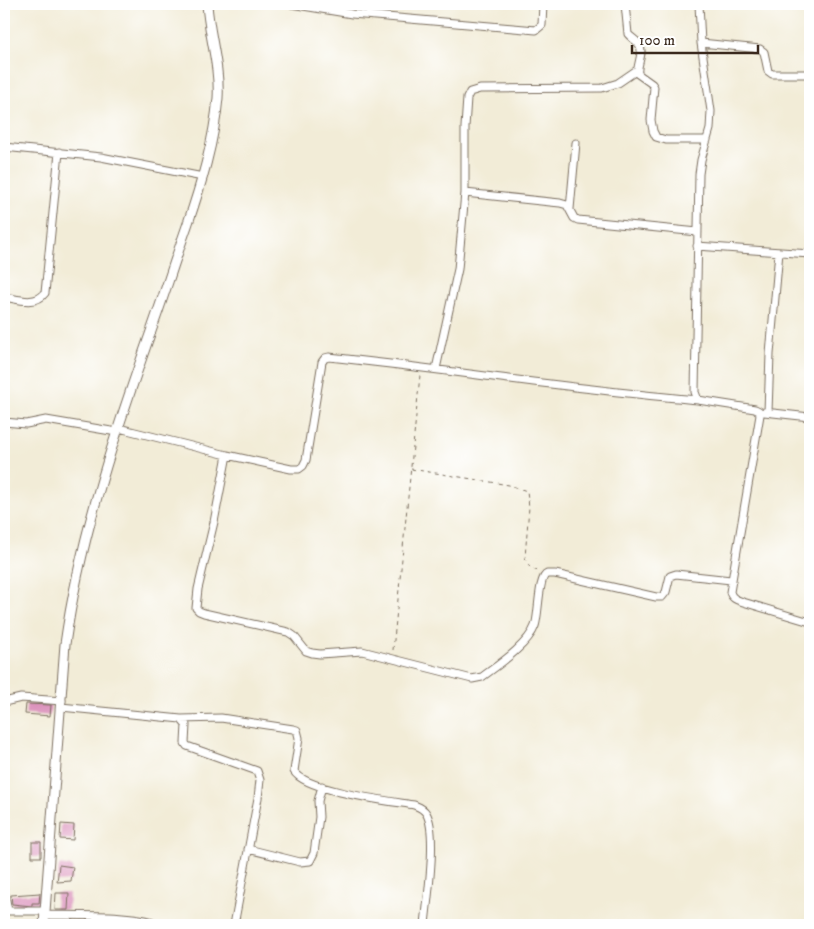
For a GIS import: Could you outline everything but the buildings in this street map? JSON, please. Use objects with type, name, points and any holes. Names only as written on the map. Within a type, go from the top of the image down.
[{"type":"street","points":[[44,925],[65,644],[80,561],[90,522],[118,430],[203,177],[218,96],[216,65],[207,4]]},
{"type":"street","points":[[291,4],[367,15],[536,30],[542,25],[543,4]]},
{"type":"street","points":[[625,4],[628,34],[640,45],[641,49],[637,70],[641,78],[649,81],[654,87],[651,120],[653,132],[656,136],[666,140],[707,140]]},
{"type":"street","points":[[698,400],[694,381],[699,167],[710,129],[711,111],[701,43],[699,4]]},
{"type":"street","points":[[701,43],[760,49],[764,52],[768,71],[772,74],[810,74]]},
{"type":"street","points":[[436,369],[457,276],[465,192],[466,127],[470,92],[480,89],[602,88],[618,83],[637,70]]},
{"type":"street","points":[[570,209],[576,143]]},
{"type":"street","points":[[4,147],[101,157],[203,177]]},
{"type":"street","points":[[4,296],[34,301],[41,298],[45,293],[47,257],[59,152]]},
{"type":"street","points":[[465,192],[560,203],[567,205],[574,218],[578,220],[698,232]]},
{"type":"street","points":[[697,246],[810,254]]},
{"type":"street","points":[[768,412],[770,354],[779,252]]},
{"type":"street","points":[[4,422],[26,424],[46,420],[118,430],[226,455],[299,468],[304,466],[308,449],[321,368],[324,358],[330,357],[421,367],[622,394],[698,400],[759,411],[810,417]]},
{"type":"street","points":[[759,411],[760,420],[730,592],[735,600],[810,622]]},
{"type":"street","points":[[226,455],[214,522],[198,589],[196,608],[204,613],[288,632],[294,636],[306,651],[320,654],[362,651],[472,679],[482,677],[513,653],[532,632],[537,618],[541,584],[547,574],[555,574],[656,597],[662,597],[666,592],[670,576],[676,574],[731,580]]},
{"type":"street","points":[[4,702],[21,698],[181,719],[233,719],[297,730],[299,738],[294,767],[295,773],[302,779],[345,794],[420,807],[426,813],[430,824],[431,844],[425,925]]},
{"type":"street","points":[[181,719],[186,725],[184,743],[187,746],[251,768],[259,774],[258,798],[234,925]]},
{"type":"street","points":[[248,849],[300,862],[310,861],[314,853],[319,817],[318,801],[322,786]]},
{"type":"street","points":[[4,890],[6,911],[114,916],[152,922],[158,925]]},
{"type":"path","points":[[392,658],[421,367]]},
{"type":"path","points":[[410,469],[509,485],[527,491],[529,507],[525,558],[527,565],[531,569],[547,574]]}]
